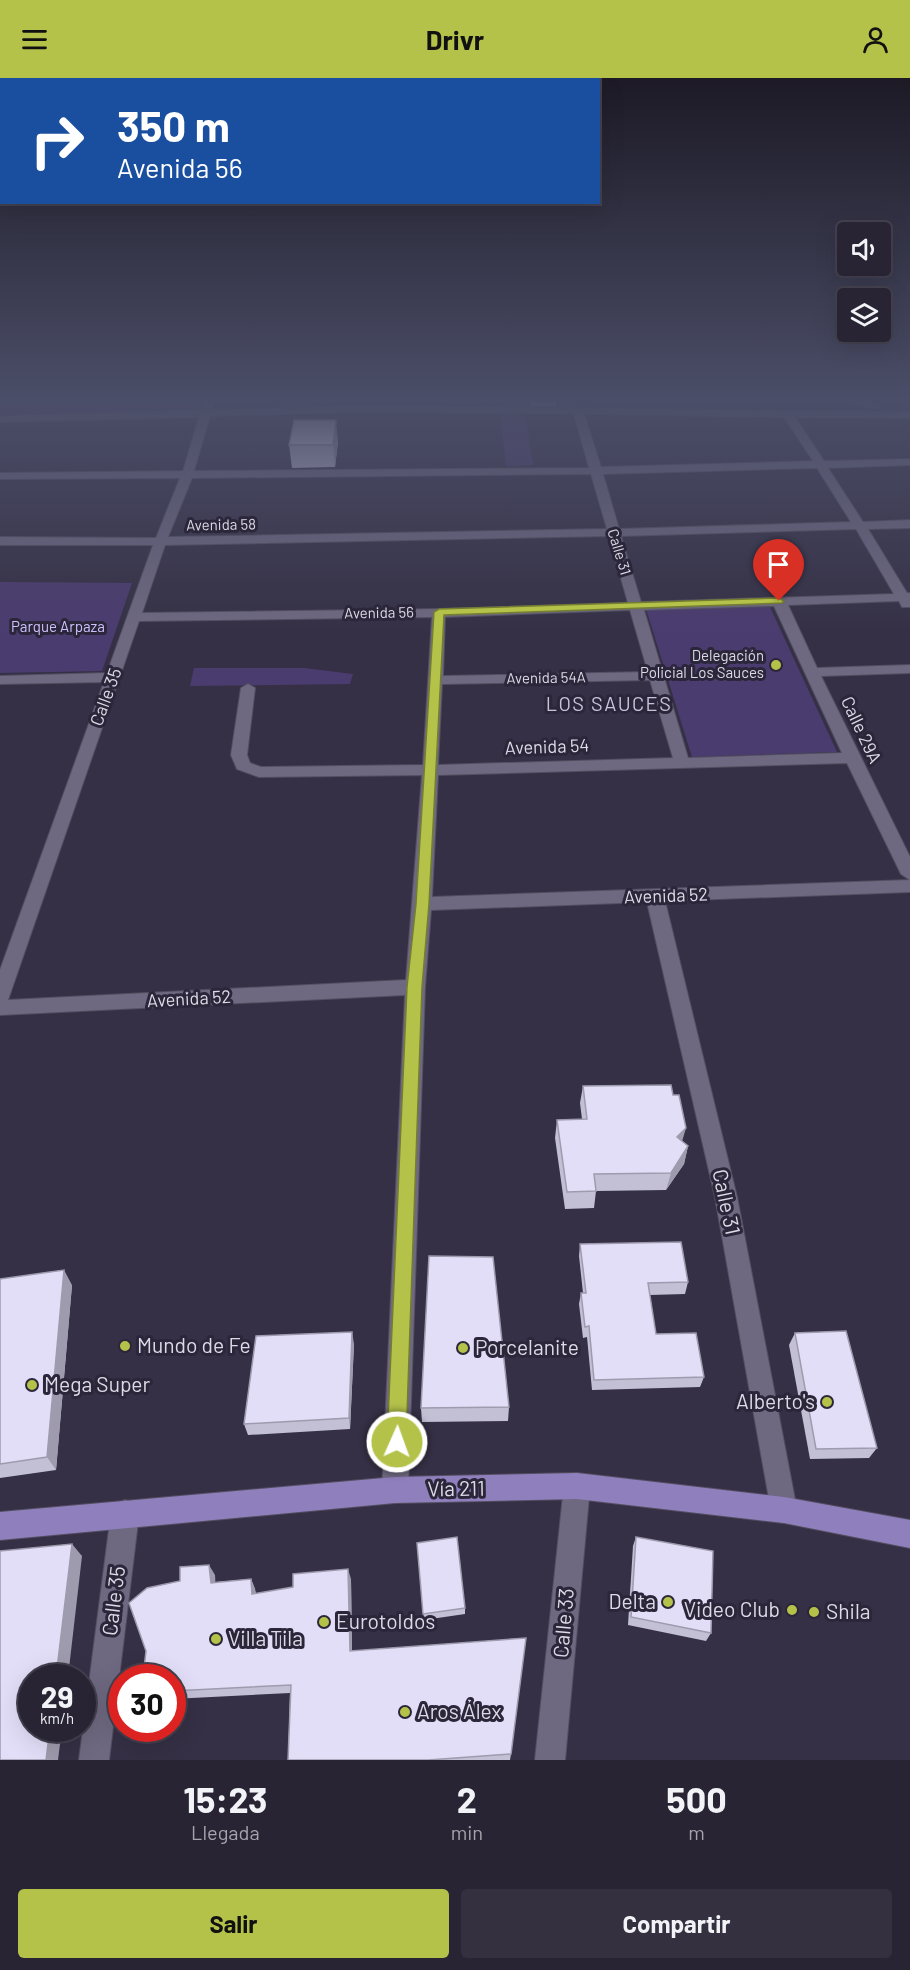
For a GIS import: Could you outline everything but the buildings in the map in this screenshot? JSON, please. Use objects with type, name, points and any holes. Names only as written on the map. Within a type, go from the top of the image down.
[{"type":"main road","name":"Vía 211","points":[[0,1526],[395,1490],[577,1486],[784,1510],[910,1534]]},
{"type":"street","name":"Calle 35","points":[[0,997],[160,542],[187,476]]},
{"type":"street","name":"Calle 31","points":[[597,476],[682,763]]},
{"type":"street","points":[[829,476],[908,601]]},
{"type":"street","name":"Avenida 58","points":[[0,540],[160,542],[613,533],[910,524]]},
{"type":"street","name":"Avenida 56","points":[[135,617],[439,612],[779,601],[908,601]]},
{"type":"street","name":"Calle 29A","points":[[779,601],[852,758],[910,874]]},
{"type":"street","points":[[395,1490],[415,987],[423,904],[439,612]]},
{"type":"street","points":[[812,672],[910,669]]},
{"type":"street","name":"Avenida 54A","points":[[435,680],[656,676]]},
{"type":"street","points":[[0,680],[112,677]]},
{"type":"street","name":"Avenida 54","points":[[248,688],[239,755],[243,766],[260,772],[430,770],[852,758]]},
{"type":"street","name":"Avenida 52","points":[[423,904],[910,886]]},
{"type":"street","name":"Calle 31","points":[[655,897],[726,1197],[784,1510]]},
{"type":"street","name":"Avenida 52","points":[[0,1008],[415,987]]},
{"type":"street","name":"Calle 33","points":[[550,1760],[577,1486]]},
{"type":"street","name":"Calle 35","points":[[94,1760],[125,1514]]},
{"type":"green space","name":"Parque Arpaza","points":[[0,582],[132,583],[102,671],[0,673]]},
{"type":"green space","points":[[769,605],[837,752],[692,757],[646,609]]},
{"type":"green space","points":[[194,668],[304,668],[353,674],[350,684],[190,686]]},
{"type":"place","name":"Delegación Policial Los Sauces","points":[[776,665]]},
{"type":"place","name":"Mundo de Fe","points":[[125,1346]]},
{"type":"place","name":"Porcelanite","points":[[463,1348]]},
{"type":"place","name":"Mega Super","points":[[32,1385]]},
{"type":"place","name":"Alberto's","points":[[827,1402]]},
{"type":"place","name":"Delta","points":[[668,1602]]},
{"type":"place","name":"Video Club","points":[[792,1610]]},
{"type":"place","name":"Shila","points":[[814,1612]]},
{"type":"place","name":"Eurotoldos","points":[[324,1622]]},
{"type":"place","name":"Villa Tila","points":[[216,1639]]},
{"type":"place","name":"Aros Álex","points":[[405,1712]]},
{"type":"district","name":"LOS SAUCES","points":[[609,704]]},
{"type":"route","points":[[397,1442],[415,987],[423,904],[439,612],[779,601]]}]
